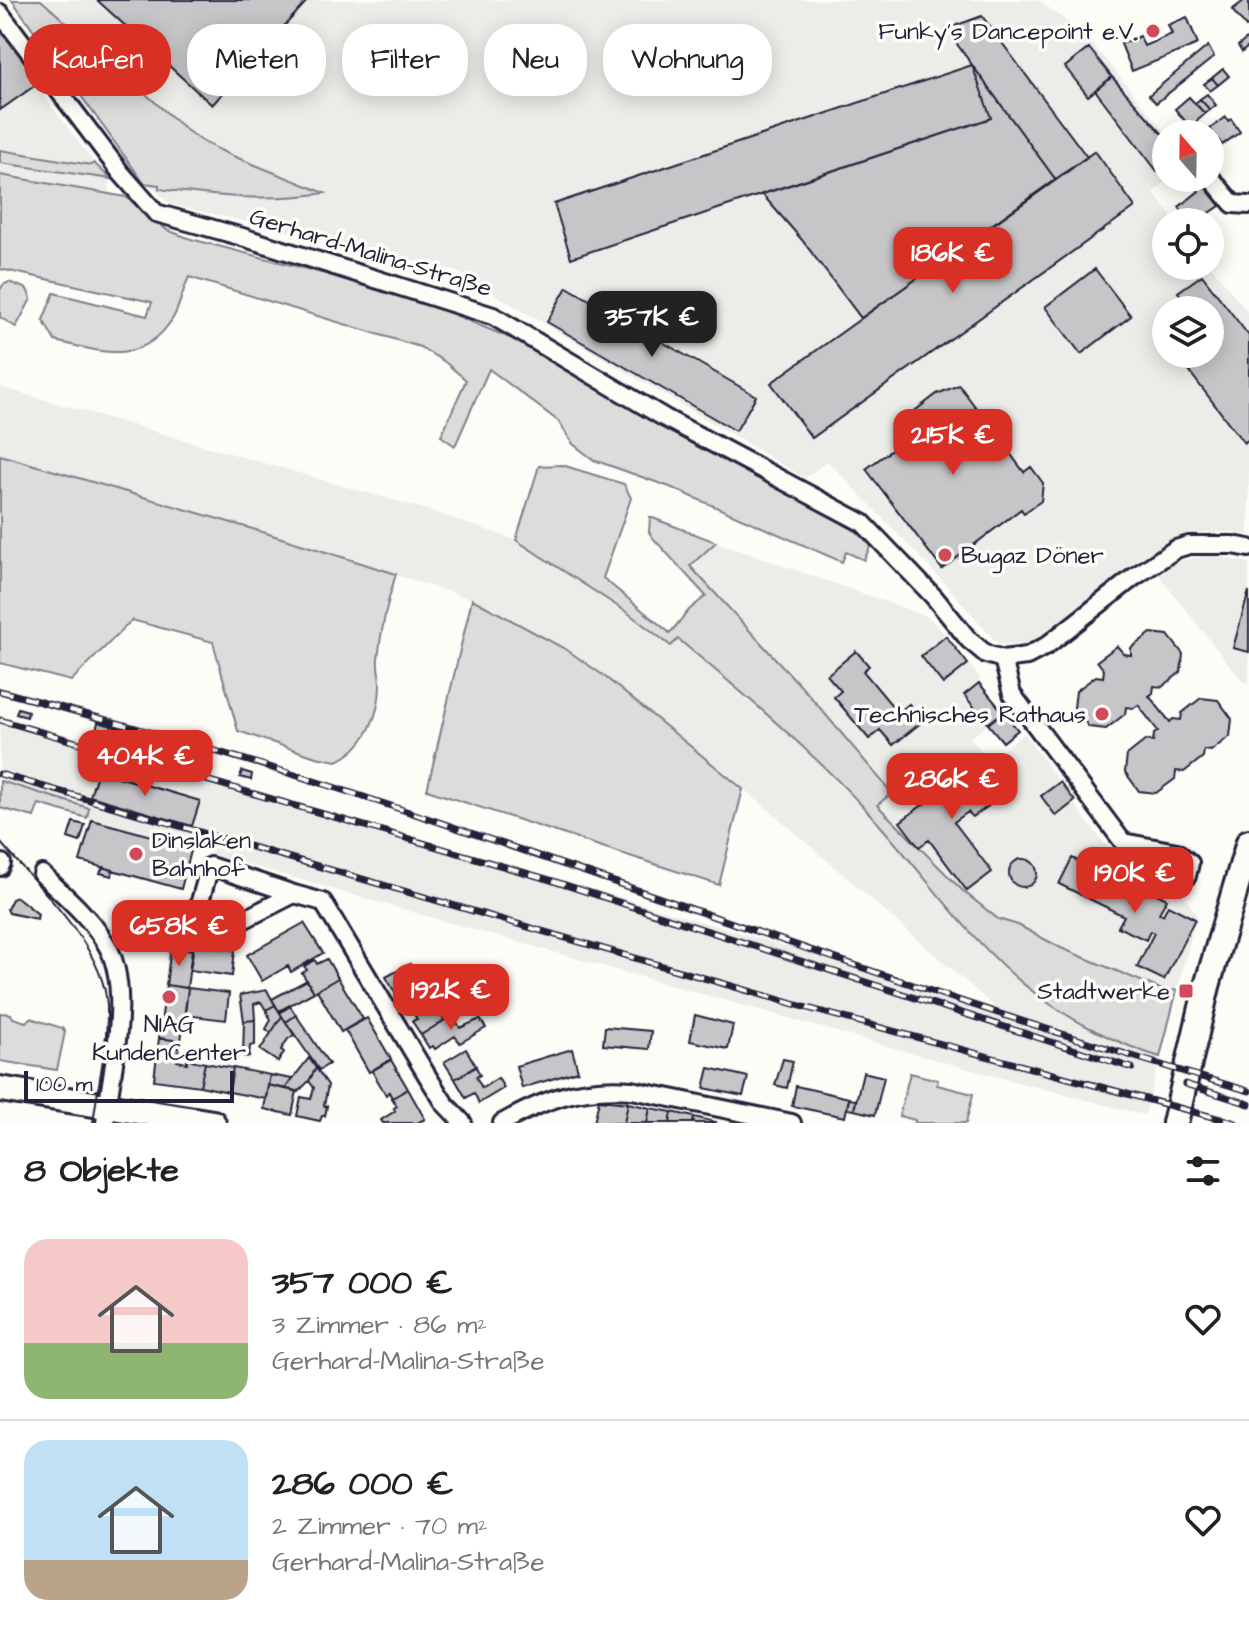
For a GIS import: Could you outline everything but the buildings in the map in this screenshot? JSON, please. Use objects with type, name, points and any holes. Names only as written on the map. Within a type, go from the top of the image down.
[{"type":"main road","points":[[1175,1123],[1207,986],[1249,842]]},
{"type":"main road","points":[[0,1089],[97,1114],[213,1123]]},
{"type":"street","name":"Gerhard-Malina-Straße","points":[[0,13],[121,173],[156,213],[493,316],[665,418],[863,523],[934,597],[969,640],[986,654],[1003,659]]},
{"type":"street","points":[[1223,192],[1233,204],[1249,205]]},
{"type":"street","points":[[1123,842],[1012,694],[1003,659],[1027,656],[1046,646],[1134,577],[1176,549],[1189,545],[1249,548]]},
{"type":"street","points":[[294,894],[239,922],[197,912],[210,866],[323,902],[445,1104],[463,1123]]},
{"type":"street","points":[[42,874],[88,921],[112,954],[118,981],[120,1015],[97,1114]]},
{"type":"street","points":[[502,1123],[556,1097],[587,1089],[609,1088],[792,1123]]},
{"type":"shaded area","points":[[10,0],[1038,0],[1086,36],[1155,120],[1152,120],[1152,192],[1165,208],[1152,208],[1152,280],[1222,280],[1249,314],[1249,535],[1200,533],[1165,544],[1145,555],[1035,640],[1020,645],[998,644],[828,461],[805,478],[454,270],[170,204],[150,185],[83,96],[171,96],[171,24],[28,24]]},
{"type":"shaded area","points":[[12,0],[41,0],[68,24],[29,24]]},
{"type":"shaded area","points":[[0,37],[24,69],[24,96],[44,96],[94,163],[0,150]]},
{"type":"shaded area","points":[[81,96],[148,96],[205,143],[325,193],[242,197],[159,189],[159,185],[144,183]]},
{"type":"shaded area","points":[[0,150],[94,163],[111,179],[0,163]]},
{"type":"shaded area","points":[[0,163],[111,179],[108,194],[0,175]]},
{"type":"shaded area","points":[[0,175],[126,197],[167,230],[191,239],[424,302],[524,344],[673,425],[873,541],[864,560],[846,552],[842,562],[670,487],[594,460],[573,444],[558,421],[489,369],[455,446],[441,436],[466,380],[445,362],[420,347],[189,277],[173,318],[161,334],[148,344],[120,352],[55,341],[43,320],[54,293],[147,316],[152,302],[0,269]]},
{"type":"shaded area","points":[[9,282],[27,289],[31,299],[16,327],[0,317],[0,290]]},
{"type":"shaded area","points":[[0,387],[427,510],[516,540],[628,613],[671,646],[677,639],[776,720],[817,759],[1036,995],[1079,1021],[1160,1057],[1145,1115],[986,1074],[447,922],[28,801],[0,787],[0,715],[996,1008],[770,811],[567,649],[472,599],[256,530],[0,455]]},
{"type":"shaded area","points":[[0,455],[396,574],[379,648],[377,707],[369,729],[356,748],[337,761],[238,731],[213,642],[132,620],[71,681],[0,663]]},
{"type":"shaded area","points":[[562,465],[624,484],[631,498],[603,578],[670,633],[689,610],[706,596],[653,538],[649,532],[650,517],[716,542],[690,566],[809,695],[892,793],[877,805],[962,890],[998,919],[1018,925],[1061,948],[1165,991],[1177,990],[1160,1057],[1095,1031],[1036,994],[968,930],[845,788],[752,701],[678,639],[671,646],[628,613],[516,540],[539,466]]},
{"type":"shaded area","points":[[716,542],[926,616],[935,623],[981,679],[961,695],[987,725],[970,738],[990,760],[1024,733],[1137,885],[1176,885],[1197,915],[1177,990],[1165,991],[999,919],[915,846],[877,804],[892,792],[809,695],[690,566]]},
{"type":"shaded area","points":[[1212,555],[1249,563],[1249,683],[1242,681],[1157,573],[1176,561]]},
{"type":"shaded area","points":[[472,599],[567,650],[604,676],[743,789],[719,885],[427,790]]},
{"type":"shaded area","points":[[0,781],[89,808],[87,818],[39,804],[34,817],[0,808]]},
{"type":"shaded area","points":[[0,1013],[11,1014],[13,1018],[26,1022],[30,1018],[62,1028],[65,1032],[57,1070],[0,1061]]},
{"type":"shaded area","points":[[910,1073],[938,1080],[937,1085],[973,1094],[966,1123],[915,1123],[915,1120],[899,1116]]},
{"type":"tram line","points":[[0,842],[82,939],[103,984],[107,1006],[106,1035],[93,1123]]},
{"type":"railway","points":[[0,691],[322,783],[1027,1023],[1249,1091]]},
{"type":"railway","points":[[0,720],[547,879],[1132,1068]]},
{"type":"railway","points":[[0,774],[804,1007],[1235,1123]]},
{"type":"railway","points":[[1185,1084],[1249,1104]]},
{"type":"place","name":"Funky's Dancepoint e.V.","points":[[1153,31]]},
{"type":"place","name":"Bugaz Döner","points":[[945,555]]},
{"type":"place","name":"Technisches Rathaus","points":[[1102,714]]},
{"type":"place","name":"Dinslaken Bahnhof","points":[[136,854]]},
{"type":"place","name":"Stadtwerke","points":[[1186,991]]},
{"type":"place","name":"NIAG KundenCenter","points":[[169,997]]}]
